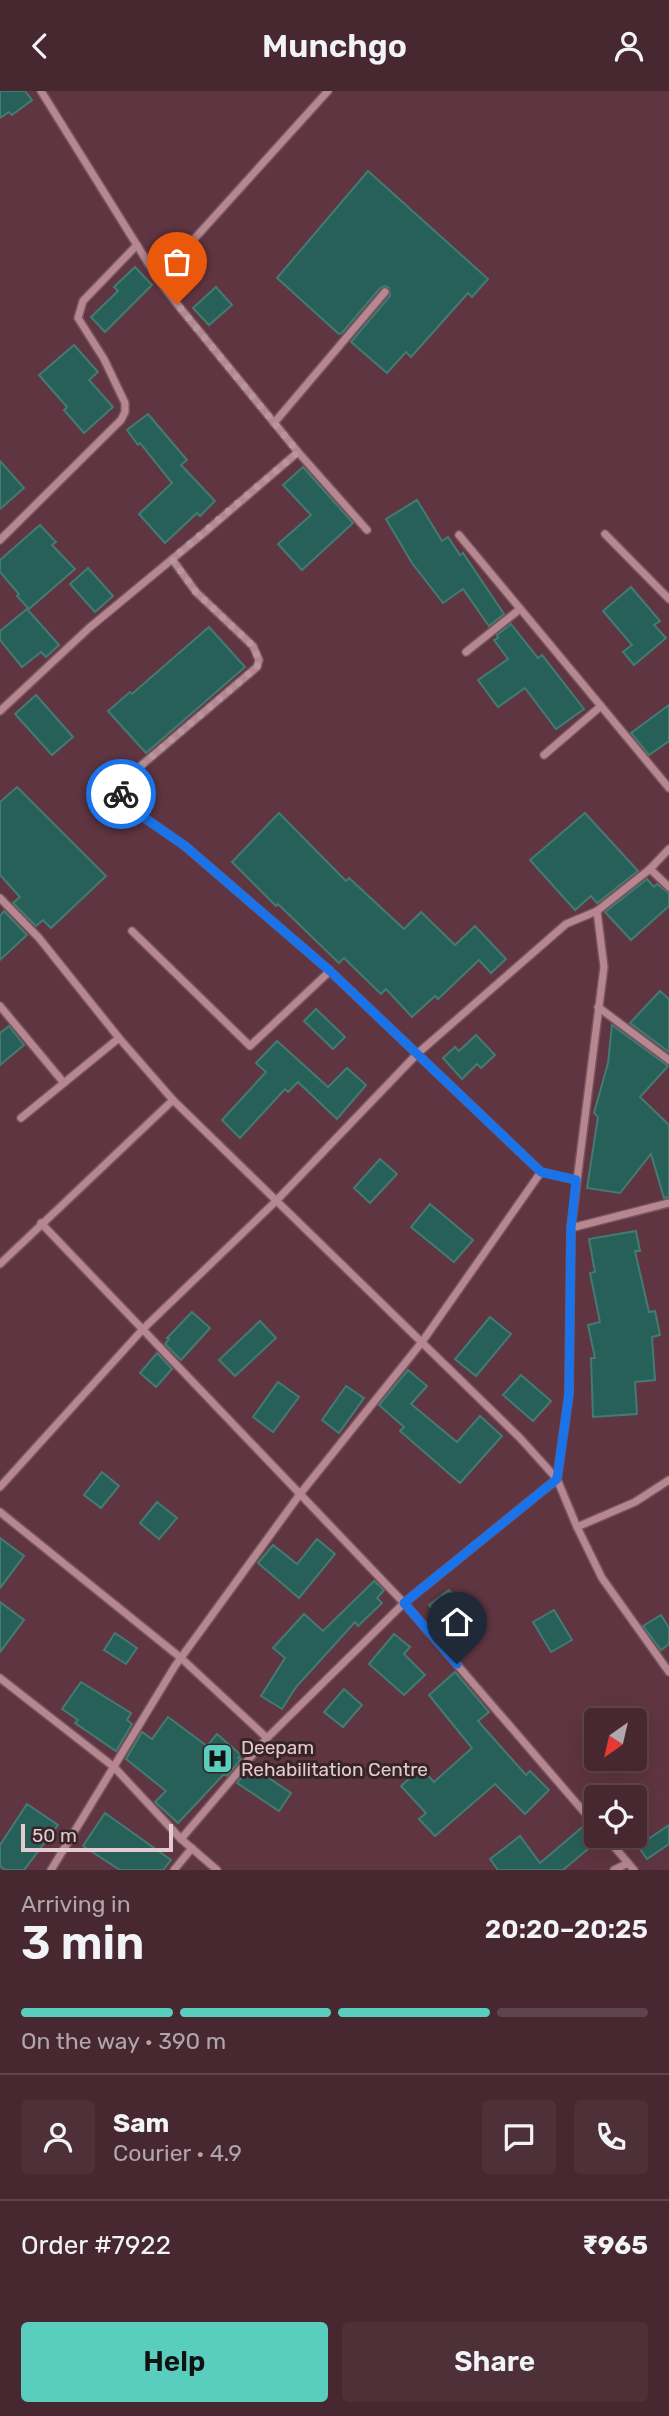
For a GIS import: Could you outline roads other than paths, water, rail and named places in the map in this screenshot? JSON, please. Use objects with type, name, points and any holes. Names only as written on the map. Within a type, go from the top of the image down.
[{"type":"street","points":[[41,91],[159,279],[298,452],[368,530]]},
{"type":"street","points":[[159,279],[328,91]]},
{"type":"street","points":[[0,540],[121,420],[125,412],[125,403],[104,359],[78,318],[83,301],[137,245]]},
{"type":"street","points":[[274,423],[385,292]]},
{"type":"street","points":[[0,711],[89,628],[298,452]]},
{"type":"street","points":[[606,534],[669,599]]},
{"type":"street","points":[[458,535],[669,788]]},
{"type":"street","points":[[172,559],[196,592],[253,646],[259,660],[257,667],[130,775],[121,795],[123,803],[185,846],[330,971],[541,1172],[576,1180]]},
{"type":"street","points":[[466,652],[520,609]]},
{"type":"street","points":[[544,754],[601,706]]},
{"type":"street","points":[[0,1487],[143,1329],[276,1201],[416,1054],[566,924],[597,911],[650,869],[669,849]]},
{"type":"street","points":[[650,869],[669,887]]},
{"type":"street","points":[[0,898],[39,938],[173,1100],[520,1438],[557,1479],[602,1579],[669,1672]]},
{"type":"street","points":[[181,1839],[267,1738],[404,1603],[557,1479],[569,1394],[571,1228],[604,967],[597,911]]},
{"type":"street","points":[[132,931],[250,1046],[330,971]]},
{"type":"street","points":[[0,1006],[64,1083]]},
{"type":"street","points":[[598,1007],[669,1060]]},
{"type":"street","points":[[21,1118],[119,1038]]},
{"type":"street","points":[[0,1264],[173,1100]]},
{"type":"street","points":[[51,1870],[181,1658],[300,1494],[422,1342],[541,1172]]},
{"type":"street","points":[[571,1228],[669,1203]]},
{"type":"street","points":[[41,1223],[404,1603],[584,1812]]},
{"type":"street","points":[[577,1527],[635,1502],[669,1480]]},
{"type":"street","points":[[0,1512],[181,1658],[267,1738]]},
{"type":"street","points":[[0,1678],[114,1767],[181,1839],[217,1870]]},
{"type":"street","points":[[174,1870],[192,1848]]},
{"type":"street","points":[[615,1848],[634,1870]]},
{"type":"street","points":[[614,1870],[628,1863]]},
{"type":"place","name":"Deepam Rehabilitation Centre","points":[[218,1758]]}]
